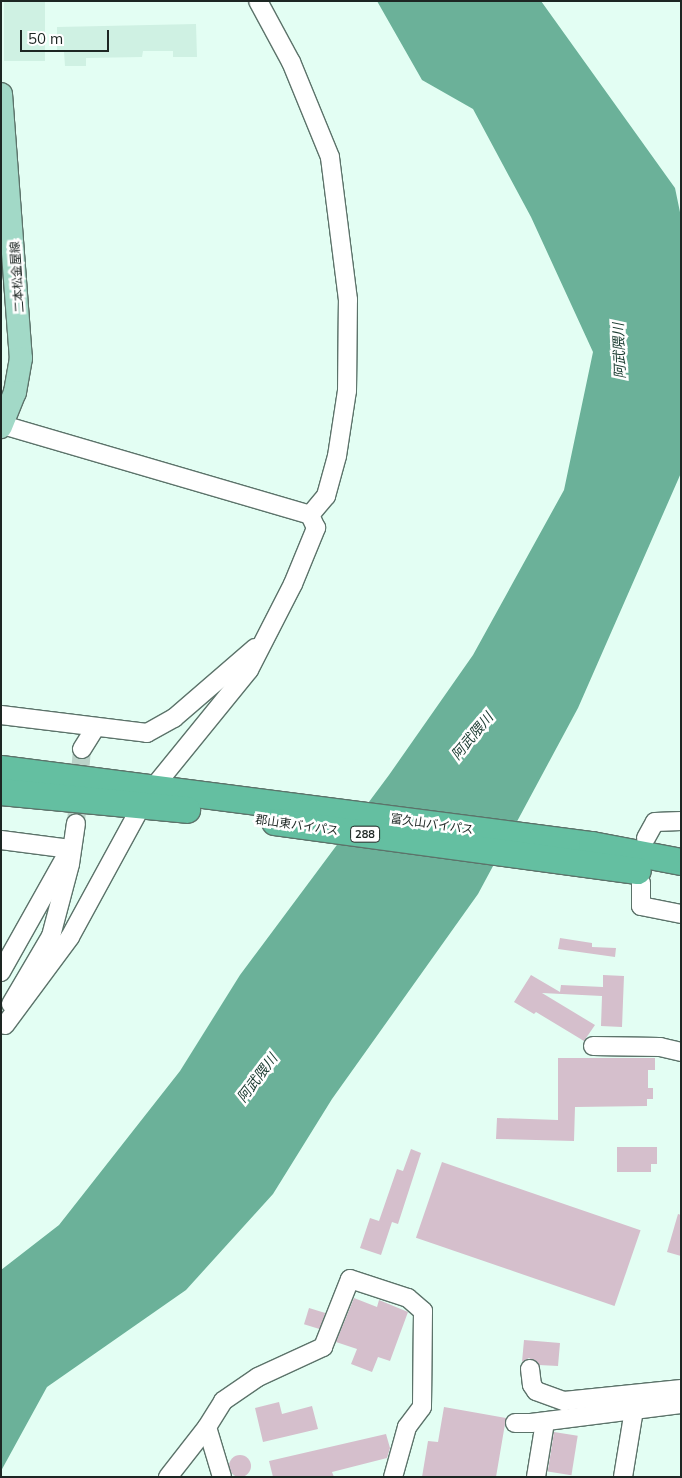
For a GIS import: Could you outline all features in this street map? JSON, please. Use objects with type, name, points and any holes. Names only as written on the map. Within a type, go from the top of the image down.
[{"type":"highway","name":"288","points":[[1,769],[162,798]]},
{"type":"highway","name":"288","points":[[1,792],[162,798]]},
{"type":"highway","name":"富久山バイパス","points":[[162,798],[568,852],[681,862]]},
{"type":"highway","name":"288","points":[[568,852],[681,877]]},
{"type":"main road","name":"二本松金屋線","points":[[1,94],[4,157],[21,358],[15,392],[2,426]]},
{"type":"street","points":[[258,1],[291,62],[330,157],[342,238],[348,300],[347,391],[337,456],[326,496],[310,515]]},
{"type":"street","points":[[2,426],[310,515],[316,528],[293,584],[249,670],[70,937],[5,1025],[4,1016],[51,936],[70,864],[70,849],[76,823]]},
{"type":"street","points":[[1,715],[147,733],[174,718],[265,639]]},
{"type":"street","points":[[82,749],[96,727]]},
{"type":"street","points":[[646,838],[654,822],[681,821]]},
{"type":"street","points":[[1,840],[70,849]]},
{"type":"street","points":[[1,972],[70,849]]},
{"type":"street","points":[[641,884],[640,906],[681,914]]},
{"type":"street","points":[[593,1046],[660,1047],[681,1052]]},
{"type":"street","points":[[168,1477],[208,1427],[223,1401],[244,1385],[323,1347],[350,1279],[408,1298],[423,1311],[422,1407],[408,1427],[393,1477]]},
{"type":"street","points":[[530,1369],[532,1385],[536,1391],[564,1402],[681,1389]]},
{"type":"street","points":[[515,1422],[545,1422],[681,1404]]},
{"type":"street","points":[[623,1477],[634,1410]]},
{"type":"street","points":[[536,1477],[545,1422]]},
{"type":"street","points":[[208,1427],[222,1477]]},
{"type":"shaded area","points":[[4,1],[45,1],[45,61],[4,61]]},
{"type":"shaded area","points":[[196,24],[197,57],[173,57],[173,51],[143,51],[142,57],[86,58],[86,66],[65,66],[64,52],[57,52],[57,27]]},
{"type":"water","name":"阿武隈川","points":[[377,1],[541,1],[675,188],[681,217],[681,473],[578,708],[478,894],[332,1099],[273,1194],[186,1290],[47,1387],[1,1471],[1,1270],[59,1225],[180,1071],[240,975],[389,775],[473,655],[564,490],[593,352],[531,217],[473,109],[422,80]]},
{"type":"building","points":[[560,938],[592,943],[592,947],[616,948],[615,957],[558,949]]},
{"type":"building","points":[[531,975],[560,992],[561,985],[603,987],[603,975],[624,976],[622,1027],[601,1026],[602,996],[542,993],[595,1025],[584,1041],[536,1012],[534,1014],[514,1002]]},
{"type":"building","points":[[558,1058],[655,1058],[655,1070],[648,1070],[648,1088],[653,1088],[653,1099],[647,1099],[647,1106],[575,1107],[574,1141],[496,1139],[497,1118],[558,1120]]},
{"type":"building","points":[[617,1147],[657,1147],[657,1164],[651,1164],[651,1172],[617,1172]]},
{"type":"building","points":[[411,1149],[421,1153],[398,1224],[392,1222],[381,1255],[360,1248],[370,1218],[379,1221],[397,1169],[403,1171]]},
{"type":"building","points":[[442,1162],[641,1230],[615,1306],[416,1238]]},
{"type":"building","points":[[678,1214],[681,1215],[681,1256],[667,1252]]},
{"type":"building","points":[[354,1298],[377,1307],[379,1300],[408,1312],[390,1361],[378,1357],[372,1372],[351,1364],[357,1349],[336,1342]]},
{"type":"building","points":[[309,1308],[325,1313],[320,1329],[304,1324]]},
{"type":"building","points":[[524,1340],[560,1343],[558,1366],[539,1365],[529,1358],[522,1362]]},
{"type":"building","points":[[279,1402],[282,1414],[312,1406],[318,1429],[263,1442],[255,1408]]},
{"type":"building","points":[[444,1407],[506,1418],[496,1477],[422,1477],[428,1441],[438,1442]]},
{"type":"building","points":[[554,1432],[578,1436],[571,1475],[548,1472]]},
{"type":"building","points":[[386,1434],[390,1448],[387,1458],[332,1472],[334,1477],[273,1477],[269,1461]]},
{"type":"building","points":[[240,1455],[248,1458],[251,1466],[248,1474],[240,1477],[232,1474],[229,1466],[232,1458]]},
{"type":"tunnel","points":[[76,823],[82,749]]}]
